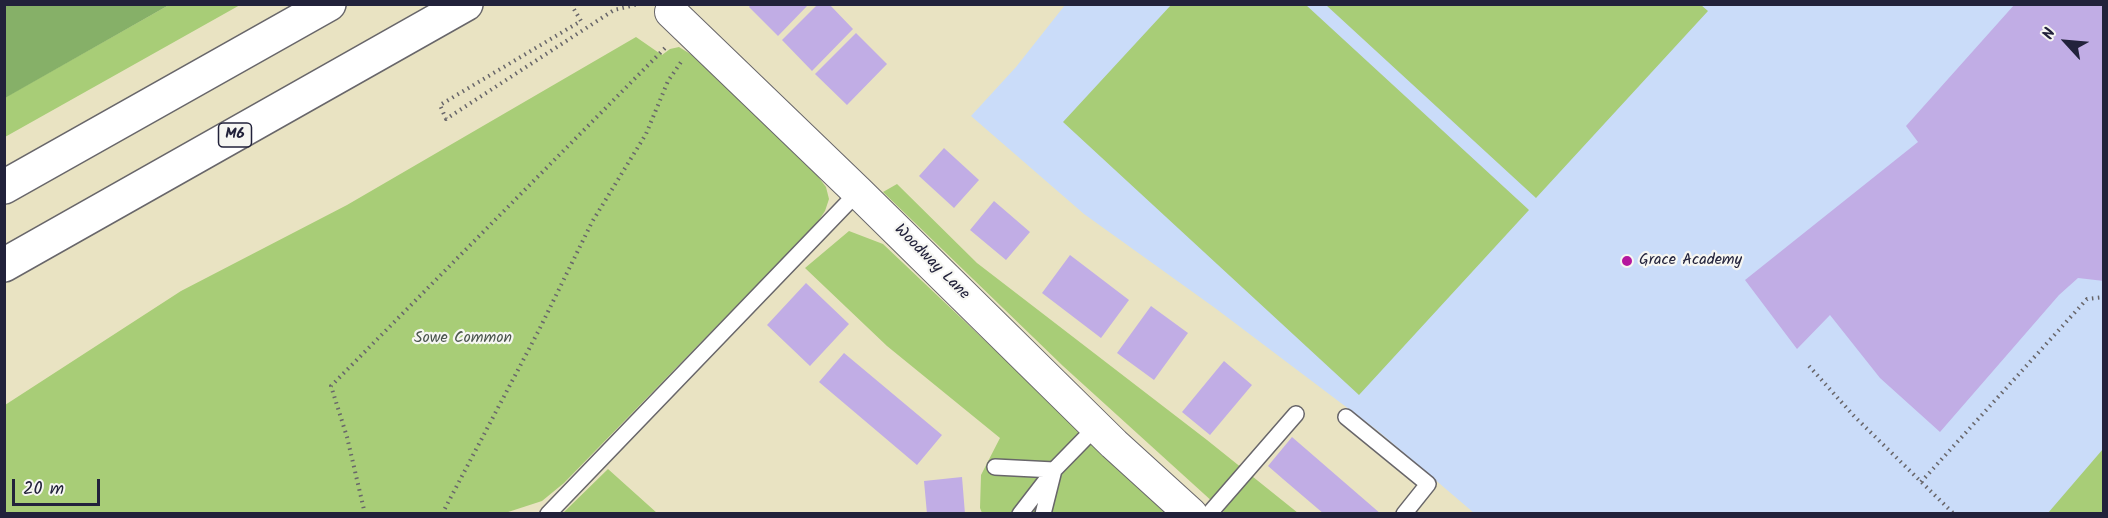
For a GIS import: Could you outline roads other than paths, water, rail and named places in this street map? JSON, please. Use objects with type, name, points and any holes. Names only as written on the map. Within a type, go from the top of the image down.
[{"type":"highway","points":[[4,187],[329,4]]},
{"type":"highway","name":"M6","points":[[4,265],[466,4]]},
{"type":"street","name":"Woodway Lane","points":[[685,26],[858,192],[1114,444],[1191,513]]},
{"type":"lane","points":[[548,513],[858,192]]},
{"type":"lane","points":[[1209,513],[1296,414]]},
{"type":"lane","points":[[1346,417],[1428,484],[1404,513]]},
{"type":"lane","points":[[1020,513],[1054,470],[1097,426]]},
{"type":"lane","points":[[995,467],[1054,470]]},
{"type":"lane","points":[[1042,513],[1054,470]]},
{"type":"place","name":"Grace Academy","points":[[1627,261]]},
{"type":"park label","name":"Sowe Common","points":[[463,339]]}]
